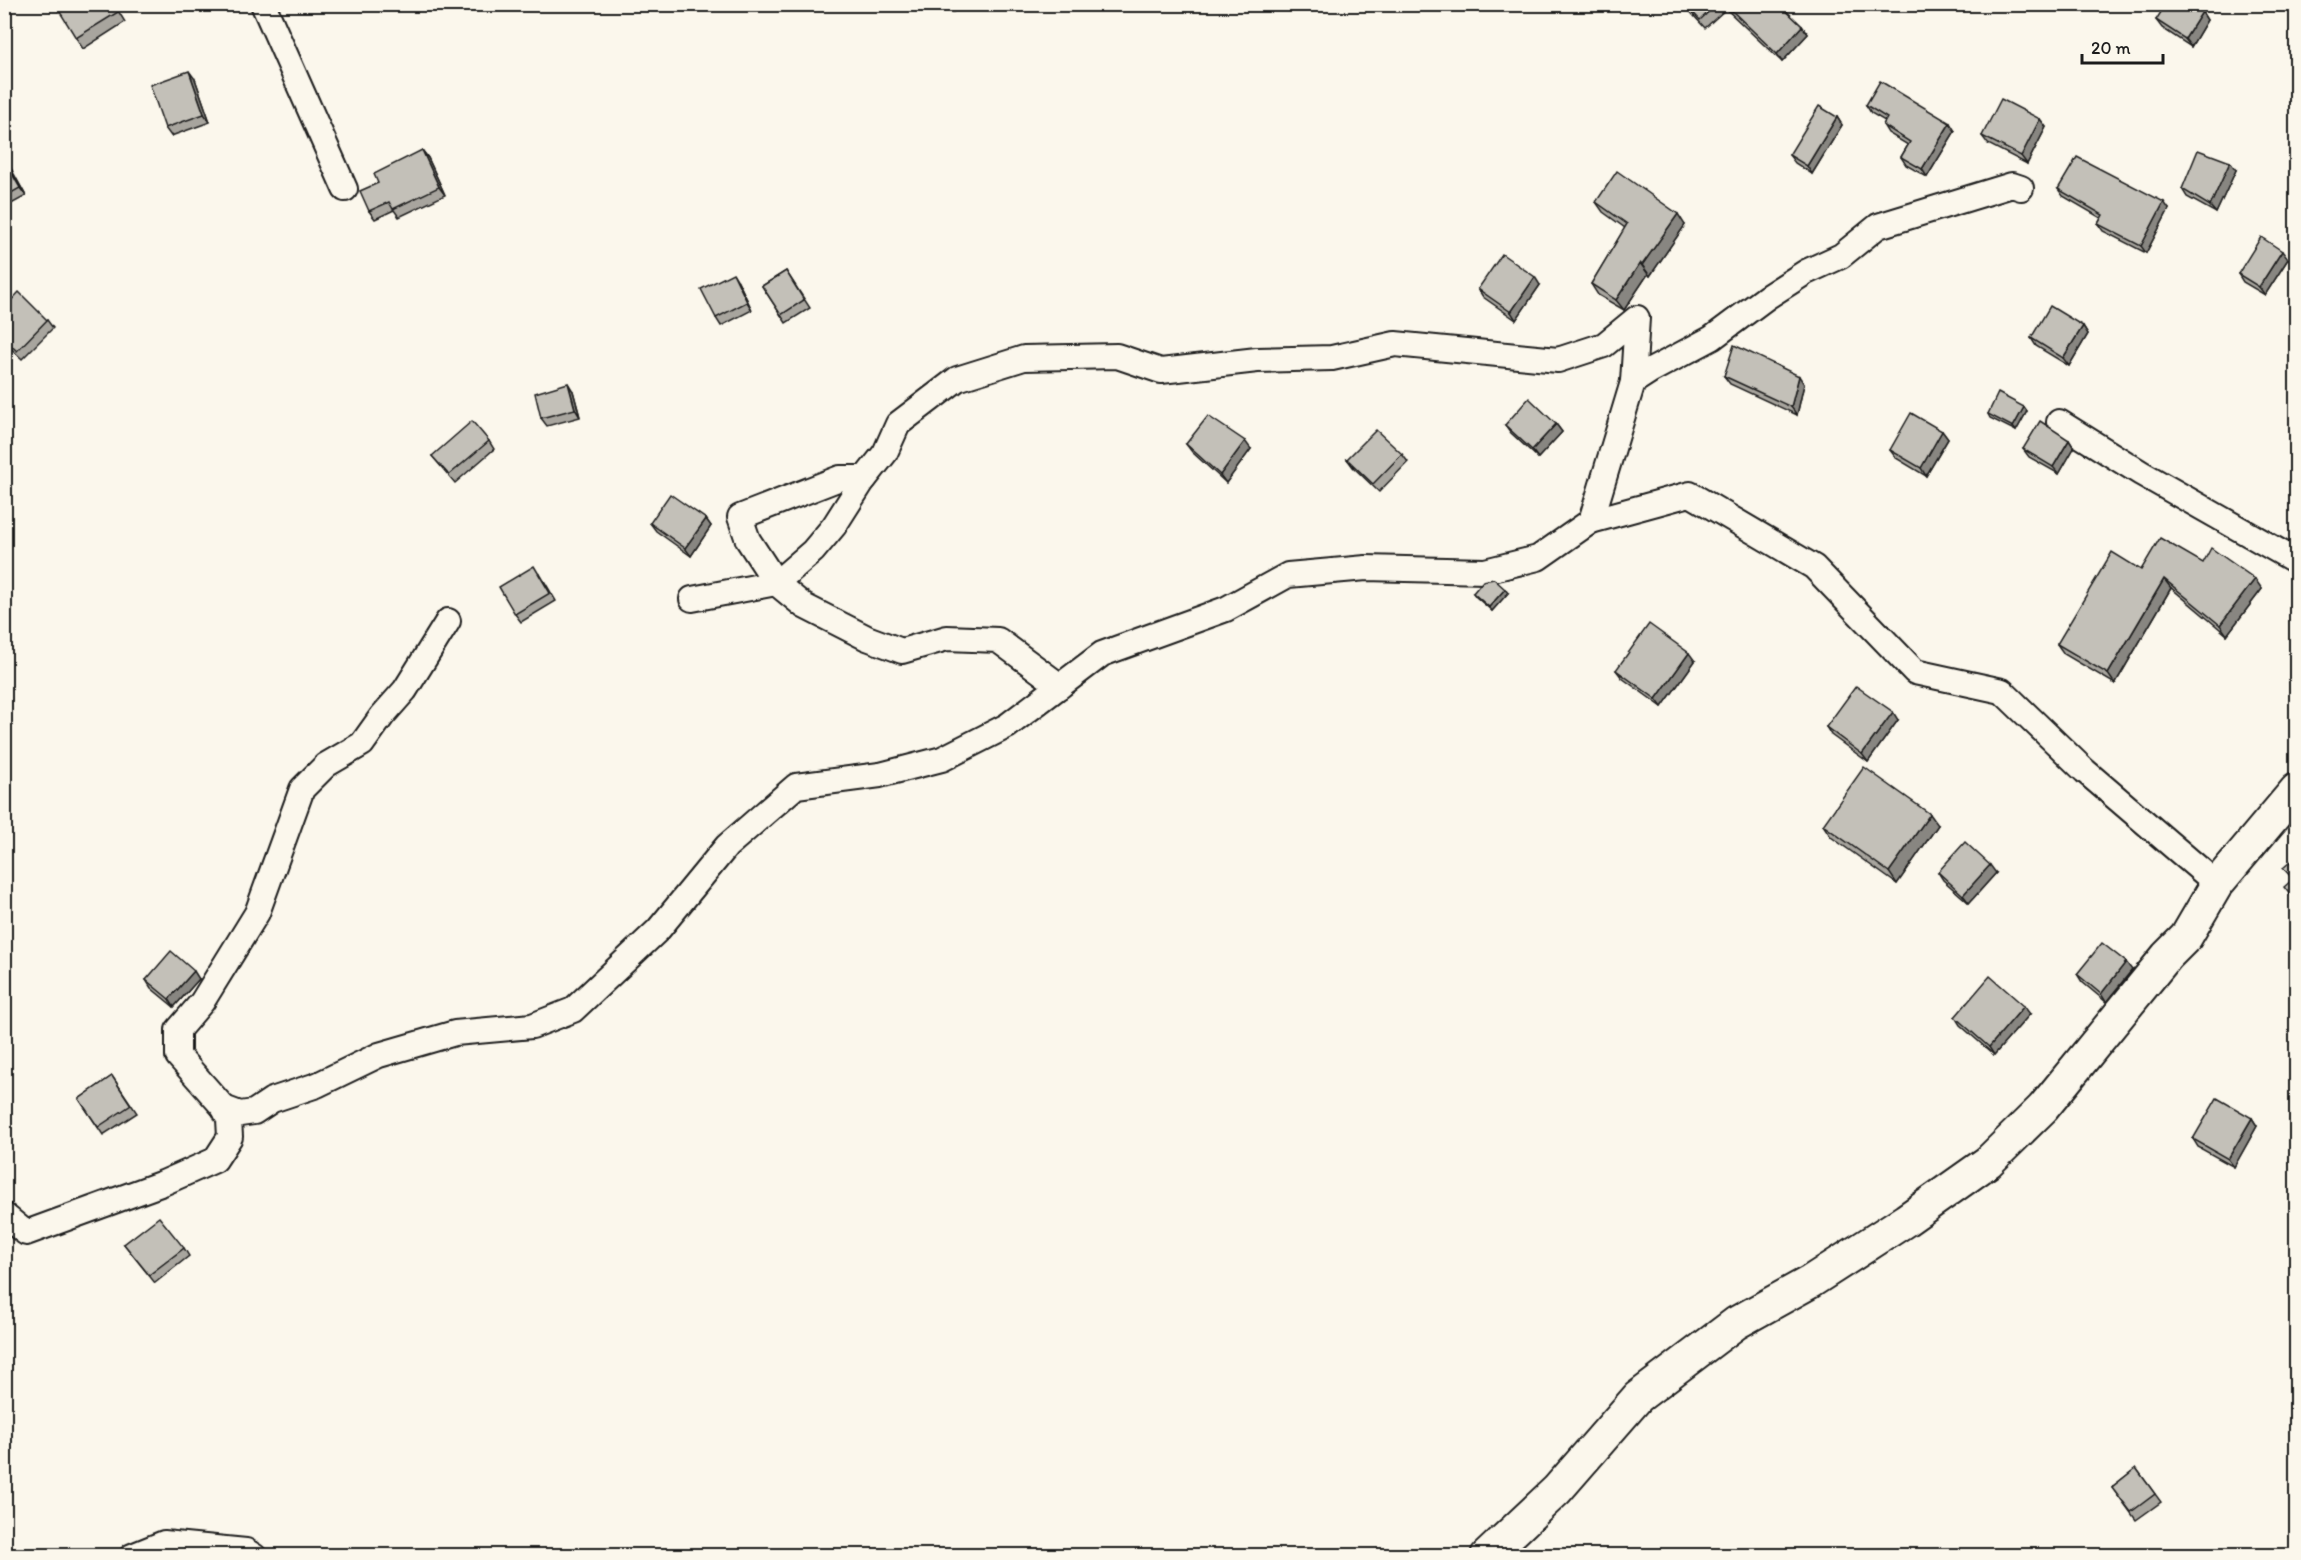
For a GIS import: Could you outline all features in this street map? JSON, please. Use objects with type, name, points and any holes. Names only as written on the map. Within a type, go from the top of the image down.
[{"type":"street","points":[[263,4],[345,189]]},
{"type":"street","points":[[1633,382],[1650,370],[1712,338],[1767,297],[1806,272],[1841,256],[1878,226],[2012,185],[2021,188]]},
{"type":"street","points":[[692,599],[776,583],[813,551],[834,526],[865,478],[885,453],[898,424],[957,379],[1024,358],[1117,356],[1161,371],[1257,360],[1332,358],[1395,344],[1558,360],[1604,345],[1637,318],[1633,382],[1592,520]]},
{"type":"street","points":[[2059,422],[2141,473],[2296,561]]},
{"type":"street","points":[[865,478],[840,478],[740,517],[747,540],[776,583],[804,606],[867,638],[902,651],[947,638],[998,640],[1060,686]]},
{"type":"street","points":[[224,1108],[240,1114],[254,1112],[272,1100],[317,1085],[378,1055],[455,1033],[532,1026],[573,1010],[658,930],[727,846],[796,786],[880,775],[942,759],[1006,726],[1102,654],[1226,609],[1288,575],[1366,568],[1485,571],[1538,558],[1592,520],[1690,494],[1814,567],[1915,672],[2002,691],[2085,771],[2217,884]]},
{"type":"street","points":[[4,1215],[26,1233],[163,1183],[215,1160],[230,1137],[230,1119],[224,1108],[178,1056],[178,1030],[202,1002],[257,914],[303,789],[326,765],[362,744],[405,690],[448,621]]},
{"type":"street","points":[[1487,1556],[1557,1490],[1638,1397],[1736,1323],[1810,1282],[1906,1220],[1988,1162],[2043,1108],[2167,956],[2186,937],[2217,884],[2296,790]]},
{"type":"street","points":[[132,1556],[164,1543],[246,1551],[254,1556]]},
{"type":"building","points":[[55,4],[113,4],[118,12],[76,38]]},
{"type":"building","points":[[1685,4],[1717,4],[1700,20]]},
{"type":"building","points":[[1725,4],[1779,4],[1802,26],[1777,54]]},
{"type":"building","points":[[2166,4],[2190,4],[2202,12],[2185,39],[2156,20]]},
{"type":"building","points":[[189,71],[204,114],[165,128],[150,85]]},
{"type":"building","points":[[1880,81],[1950,123],[1922,169],[1901,157],[1910,142],[1883,125],[1887,118],[1866,105]]},
{"type":"building","points":[[2001,99],[2040,119],[2021,156],[1982,136]]},
{"type":"building","points":[[1819,106],[1837,117],[1807,166],[1789,155]]},
{"type":"building","points":[[422,150],[439,187],[393,209],[389,202],[369,211],[360,191],[378,183],[374,174]]},
{"type":"building","points":[[2198,150],[2230,162],[2210,206],[2182,189]]},
{"type":"building","points":[[2077,157],[2164,202],[2141,246],[2098,224],[2103,215],[2058,189]]},
{"type":"building","points":[[4,160],[20,188],[4,197]]},
{"type":"building","points":[[1617,171],[1678,214],[1642,265],[1640,263],[1616,300],[1591,284],[1627,224],[1596,202]]},
{"type":"building","points":[[2261,237],[2282,251],[2259,287],[2238,274]]},
{"type":"building","points":[[1502,254],[1535,277],[1511,312],[1478,289]]},
{"type":"building","points":[[786,271],[804,300],[781,315],[762,286]]},
{"type":"building","points":[[733,273],[747,302],[716,318],[701,289]]},
{"type":"building","points":[[19,292],[47,320],[17,351],[4,339],[4,308]]},
{"type":"building","points":[[2050,306],[2083,326],[2063,358],[2031,338]]},
{"type":"building","points":[[1734,345],[1799,376],[1791,407],[1724,376]]},
{"type":"building","points":[[568,383],[575,409],[541,418],[535,393]]},
{"type":"building","points":[[1998,393],[2024,407],[2013,427],[1988,414]]},
{"type":"building","points":[[1529,398],[1556,424],[1532,450],[1505,425]]},
{"type":"building","points":[[1911,413],[1942,431],[1921,468],[1890,450]]},
{"type":"building","points":[[1208,416],[1245,441],[1220,475],[1186,444]]},
{"type":"building","points":[[472,421],[489,441],[449,475],[432,456]]},
{"type":"building","points":[[2040,421],[2069,440],[2053,467],[2023,449]]},
{"type":"building","points":[[1376,430],[1402,454],[1373,484],[1347,459]]},
{"type":"building","points":[[670,494],[706,519],[685,548],[650,523]]},
{"type":"building","points":[[2160,538],[2203,563],[2211,548],[2255,579],[2220,625],[2164,579],[2108,674],[2057,644],[2112,552],[2141,570]]},
{"type":"building","points":[[534,566],[550,593],[515,614],[499,587]]},
{"type":"building","points":[[1494,579],[1505,589],[1489,607],[1473,593],[1483,581]]},
{"type":"building","points":[[1649,624],[1689,653],[1656,699],[1616,670]]},
{"type":"building","points":[[1856,686],[1893,712],[1862,754],[1826,727]]},
{"type":"building","points":[[1864,767],[1930,814],[1889,872],[1823,825]]},
{"type":"building","points":[[1965,842],[1990,865],[1963,895],[1938,872]]},
{"type":"building","points":[[2296,857],[2296,902],[2284,887],[2293,879],[2283,868]]},
{"type":"building","points":[[2102,943],[2126,962],[2101,994],[2077,974]]},
{"type":"building","points":[[171,951],[194,971],[169,999],[146,980]]},
{"type":"building","points":[[1990,976],[2024,1006],[1989,1047],[1955,1017]]},
{"type":"building","points":[[112,1076],[131,1105],[98,1127],[79,1099]]},
{"type":"building","points":[[2217,1098],[2252,1118],[2228,1159],[2193,1139]]},
{"type":"building","points":[[159,1217],[184,1248],[149,1275],[124,1244]]},
{"type":"building","points":[[2136,1468],[2155,1494],[2131,1512],[2112,1487]]}]
